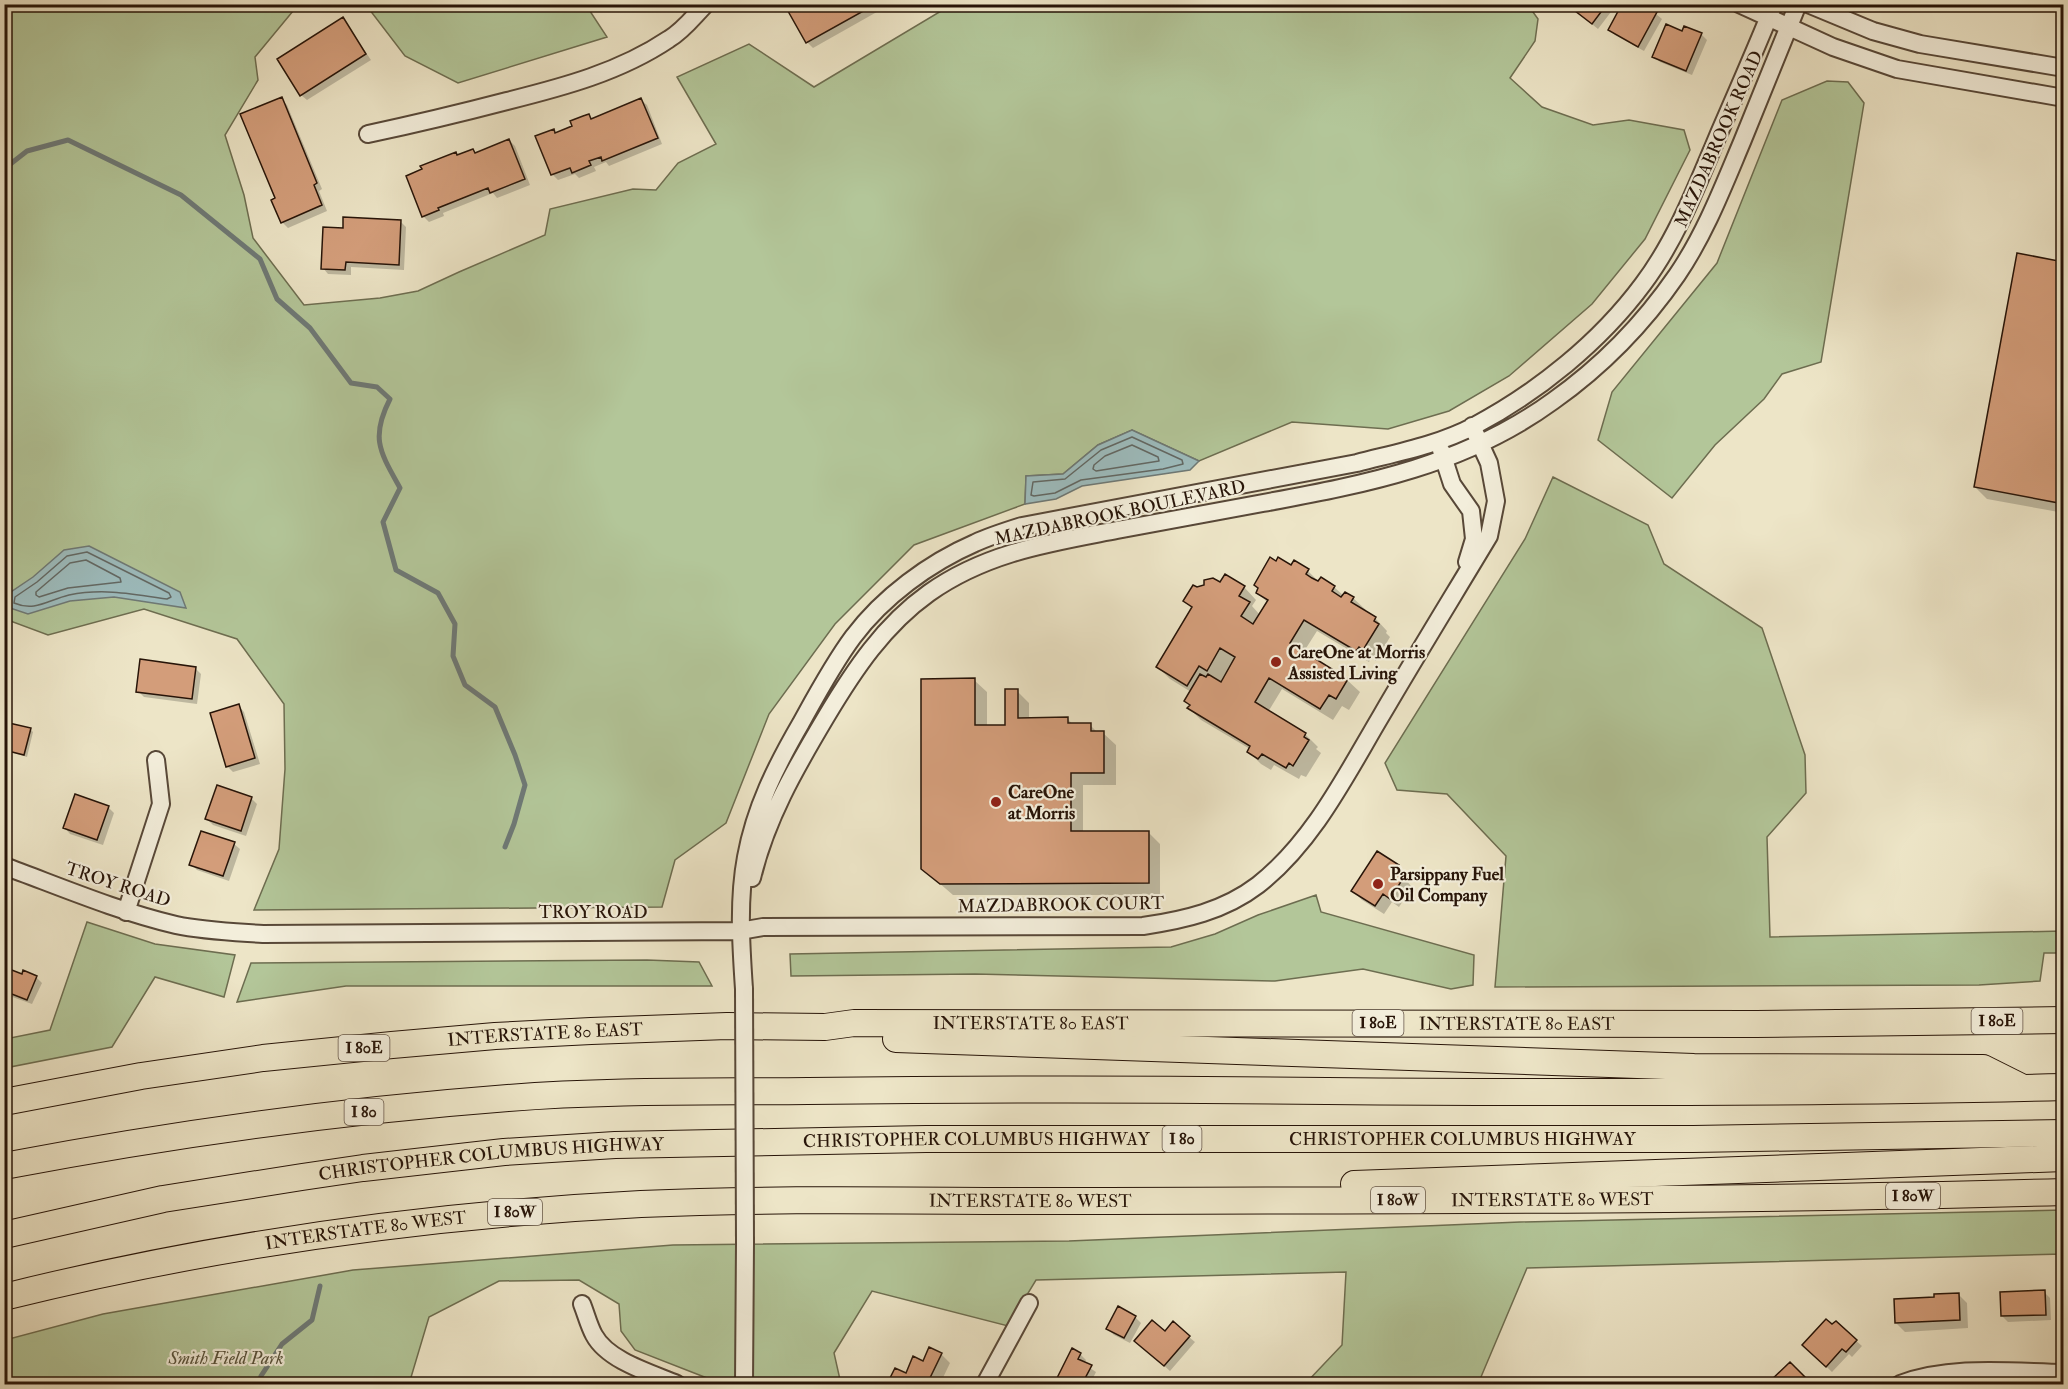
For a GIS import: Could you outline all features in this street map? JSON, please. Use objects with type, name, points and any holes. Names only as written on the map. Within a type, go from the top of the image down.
[{"type":"highway","name":"INTERSTATE 80 EAST","points":[[4,1102],[141,1076],[219,1065],[415,1043],[591,1031],[727,1026],[825,1027],[854,1023],[1756,1024],[2064,1020]]},
{"type":"highway","points":[[825,1027],[855,1038],[1694,1068],[1983,1068],[2022,1088]]},
{"type":"highway","name":"I 80","points":[[4,1166],[126,1143],[226,1128],[508,1098],[606,1093],[1070,1088],[1516,1093],[2064,1087]]},
{"type":"highway","name":"CHRISTOPHER COLUMBUS HIGHWAY","points":[[4,1235],[163,1199],[302,1177],[504,1152],[615,1145],[926,1139],[1693,1139],[2064,1133]]},
{"type":"highway","points":[[1033,1202],[1246,1187],[2064,1158]]},
{"type":"highway","name":"INTERSTATE 80 WEST","points":[[4,1297],[91,1276],[242,1246],[342,1231],[513,1212],[645,1204],[811,1201],[1840,1198],[2064,1192]]},
{"type":"street","points":[[368,134],[570,85],[636,58],[671,39],[706,4]]},
{"type":"street","points":[[1739,4],[1772,11],[1789,27],[1833,47],[1897,69],[2064,98]]},
{"type":"street","name":"MAZDABROOK ROAD","points":[[1444,460],[1482,445],[1551,403],[1579,381],[1630,335],[1673,280],[1714,207],[1798,4]]},
{"type":"street","points":[[1808,4],[1873,31],[1920,44],[2064,68]]},
{"type":"street","name":"MAZDABROOK ROAD","points":[[1438,441],[1472,426],[1539,385],[1602,331],[1643,284],[1678,227],[1772,11]]},
{"type":"street","name":"MAZDABROOK COURT","points":[[740,931],[763,927],[1133,926],[1178,921],[1201,915],[1231,902],[1256,887],[1275,871],[1323,812],[1489,536],[1496,501],[1489,463],[1472,426]]},
{"type":"street","name":"MAZDABROOK COURT","points":[[1438,441],[1452,484],[1471,511],[1474,539],[1462,581]]},
{"type":"street","name":"MAZDABROOK BOULEVARD","points":[[740,931],[745,859],[757,810],[771,778],[825,679],[854,636],[884,603],[923,572],[974,543],[1022,526],[1357,463],[1438,441]]},
{"type":"street","name":"MAZDABROOK BOULEVARD","points":[[740,931],[755,864],[768,823],[791,774],[854,671],[889,628],[928,594],[976,566],[1000,556],[1056,542],[1356,485],[1444,460]]},
{"type":"street","points":[[126,912],[161,804],[156,760]]},
{"type":"street","name":"TROY ROAD","points":[[4,866],[126,912],[177,925],[214,931],[263,934],[740,931]]},
{"type":"street","points":[[740,931],[744,989],[746,1243],[744,1384]]},
{"type":"street","points":[[582,1304],[594,1335],[602,1346],[614,1356],[677,1384]]},
{"type":"street","points":[[985,1384],[1029,1304]]},
{"type":"street","points":[[1900,1384],[1928,1376],[1977,1372],[2064,1373]]},
{"type":"green space","points":[[5,5],[298,5],[255,57],[258,80],[225,135],[244,195],[253,238],[304,305],[380,298],[418,291],[545,235],[550,209],[633,189],[656,190],[678,163],[716,144],[677,77],[749,44],[814,87],[951,5],[1528,5],[1538,19],[1535,41],[1510,78],[1542,107],[1593,125],[1629,120],[1684,130],[1690,150],[1645,239],[1592,304],[1509,376],[1449,411],[1388,429],[1292,422],[1199,461],[1132,430],[1098,445],[1063,474],[1026,476],[1025,504],[914,545],[835,624],[769,714],[726,823],[675,860],[662,907],[254,910],[279,849],[285,769],[284,704],[237,639],[144,609],[48,635],[5,619]]},
{"type":"green space","points":[[366,5],[586,5],[607,37],[458,83],[405,56]]},
{"type":"green space","points":[[1827,81],[1848,82],[1864,103],[1821,362],[1782,374],[1764,399],[1715,445],[1672,498],[1598,440],[1612,392],[1717,263],[1782,100]]},
{"type":"green space","points":[[1553,477],[1648,525],[1664,564],[1762,628],[1805,755],[1806,793],[1767,837],[1770,937],[2063,931],[2063,953],[2044,953],[2040,981],[1979,985],[1495,987],[1506,856],[1447,794],[1397,790],[1385,763],[1525,539]]},
{"type":"green space","points":[[1316,895],[1321,912],[1474,955],[1473,985],[1451,989],[1363,969],[1275,981],[975,974],[791,976],[790,954],[1171,947],[1215,934],[1258,915]]},
{"type":"green space","points":[[87,922],[155,944],[235,955],[224,997],[155,977],[112,1047],[5,1068],[5,1039],[50,1030]]},
{"type":"green space","points":[[647,960],[699,962],[712,986],[346,986],[237,1002],[251,963]]},
{"type":"green space","name":"Smith Field Park","points":[[2063,1210],[2063,1254],[1527,1268],[1478,1384],[1305,1384],[1342,1345],[1346,1272],[1036,1280],[1008,1326],[872,1291],[834,1353],[841,1384],[716,1384],[712,1380],[635,1350],[621,1331],[619,1304],[579,1280],[499,1281],[429,1317],[409,1384],[5,1384],[5,1340],[103,1314],[353,1270],[673,1245],[1069,1241],[1520,1222]]},
{"type":"water","points":[[1132,430],[1199,461],[1190,470],[1082,486],[1056,499],[1025,504],[1026,476],[1063,474],[1098,445]]},
{"type":"water","points":[[89,546],[180,592],[186,608],[114,597],[70,601],[28,614],[7,607],[8,594],[33,577],[64,550]]},
{"type":"building","points":[[784,4],[876,4],[806,43]]},
{"type":"building","points":[[1566,4],[1607,4],[1592,24]]},
{"type":"building","points":[[1622,4],[1632,4],[1638,8],[1642,4],[1657,12],[1638,47],[1608,30]]},
{"type":"building","points":[[343,17],[366,54],[300,96],[277,59]]},
{"type":"building","points":[[1666,24],[1682,31],[1684,26],[1702,33],[1686,71],[1652,57]]},
{"type":"building","points":[[282,97],[317,183],[314,185],[322,205],[281,223],[271,200],[275,198],[240,114]]},
{"type":"building","points":[[641,98],[658,138],[602,161],[601,157],[589,161],[591,165],[572,173],[570,168],[551,175],[535,136],[554,129],[555,133],[572,126],[570,121],[589,114],[591,119]]},
{"type":"building","points":[[509,139],[525,179],[490,193],[488,188],[438,208],[439,210],[422,217],[406,176],[422,169],[420,166],[456,152],[457,155],[473,149],[475,153]]},
{"type":"building","points":[[343,217],[401,220],[399,265],[346,262],[345,270],[321,269],[323,227],[343,228]]},
{"type":"building","points":[[2017,253],[2064,262],[2064,504],[1974,487]]},
{"type":"building","name":"CareOne at Morris Assisted Living","points":[[1270,557],[1276,561],[1278,557],[1291,565],[1294,560],[1309,569],[1306,574],[1318,581],[1321,577],[1335,586],[1332,591],[1341,597],[1345,592],[1354,597],[1351,602],[1376,617],[1374,621],[1379,624],[1363,650],[1359,647],[1356,651],[1304,620],[1290,643],[1348,679],[1336,699],[1329,695],[1320,709],[1269,678],[1255,702],[1306,733],[1304,737],[1309,740],[1293,766],[1289,763],[1286,768],[1262,754],[1258,759],[1247,752],[1250,746],[1187,708],[1190,705],[1184,701],[1200,674],[1206,677],[1208,674],[1221,682],[1235,657],[1220,648],[1207,671],[1199,666],[1187,686],[1156,667],[1192,607],[1183,601],[1193,585],[1197,587],[1204,585],[1204,580],[1213,578],[1220,582],[1225,574],[1245,586],[1239,596],[1250,602],[1241,616],[1253,624],[1268,600],[1256,593],[1258,588],[1254,585]]},
{"type":"building","points":[[140,659],[196,667],[192,699],[136,692]]},
{"type":"building","name":"CareOne at Morris","points":[[975,678],[975,725],[1005,725],[1005,689],[1018,689],[1018,718],[1068,717],[1068,723],[1091,723],[1091,731],[1104,731],[1104,773],[1071,773],[1071,831],[1149,831],[1149,883],[940,884],[921,869],[921,679]]},
{"type":"building","points":[[239,704],[255,758],[226,767],[210,713]]},
{"type":"building","points":[[9,723],[31,728],[24,755],[4,750]]},
{"type":"building","points":[[217,785],[252,797],[241,831],[205,819]]},
{"type":"building","points":[[75,794],[109,806],[97,840],[63,828]]},
{"type":"building","points":[[201,831],[235,842],[223,876],[189,865]]},
{"type":"building","name":"Parsippany Fuel Oil Company","points":[[1377,851],[1399,865],[1395,871],[1404,877],[1390,899],[1383,894],[1375,906],[1351,891]]},
{"type":"building","points":[[4,967],[22,974],[23,970],[37,976],[27,1000],[4,991]]},
{"type":"building","points":[[2045,1290],[2046,1315],[2001,1316],[2000,1292]]},
{"type":"building","points":[[1959,1293],[1960,1320],[1895,1323],[1894,1299]]},
{"type":"building","points":[[1118,1306],[1136,1316],[1124,1338],[1106,1329]]},
{"type":"building","points":[[1826,1319],[1832,1324],[1836,1321],[1857,1340],[1846,1352],[1842,1349],[1826,1367],[1802,1345]]},
{"type":"building","points":[[1152,1320],[1165,1331],[1173,1321],[1190,1336],[1164,1366],[1134,1341]]},
{"type":"building","points":[[929,1347],[942,1353],[927,1384],[887,1384],[895,1368],[906,1373],[913,1356],[923,1361]]},
{"type":"building","points":[[1072,1348],[1081,1353],[1078,1359],[1092,1365],[1082,1384],[1054,1384]]},
{"type":"building","points":[[1790,1362],[1807,1379],[1802,1384],[1767,1384]]},
{"type":"waterway","points":[[4,169],[27,151],[68,140],[181,195],[260,259],[277,299],[310,328],[351,383],[377,387],[390,399],[380,424],[380,445],[400,488],[383,522],[396,570],[438,593],[455,624],[453,656],[465,685],[495,707],[515,755],[525,785],[505,847]]},
{"type":"waterway","points":[[259,1384],[261,1376],[282,1344],[312,1320],[320,1286]]},
{"type":"place","name":"CareOne at Morris Assisted Living","points":[[1276,662]]},
{"type":"place","name":"CareOne at Morris","points":[[996,802]]},
{"type":"place","name":"Parsippany Fuel Oil Company","points":[[1378,884]]}]
